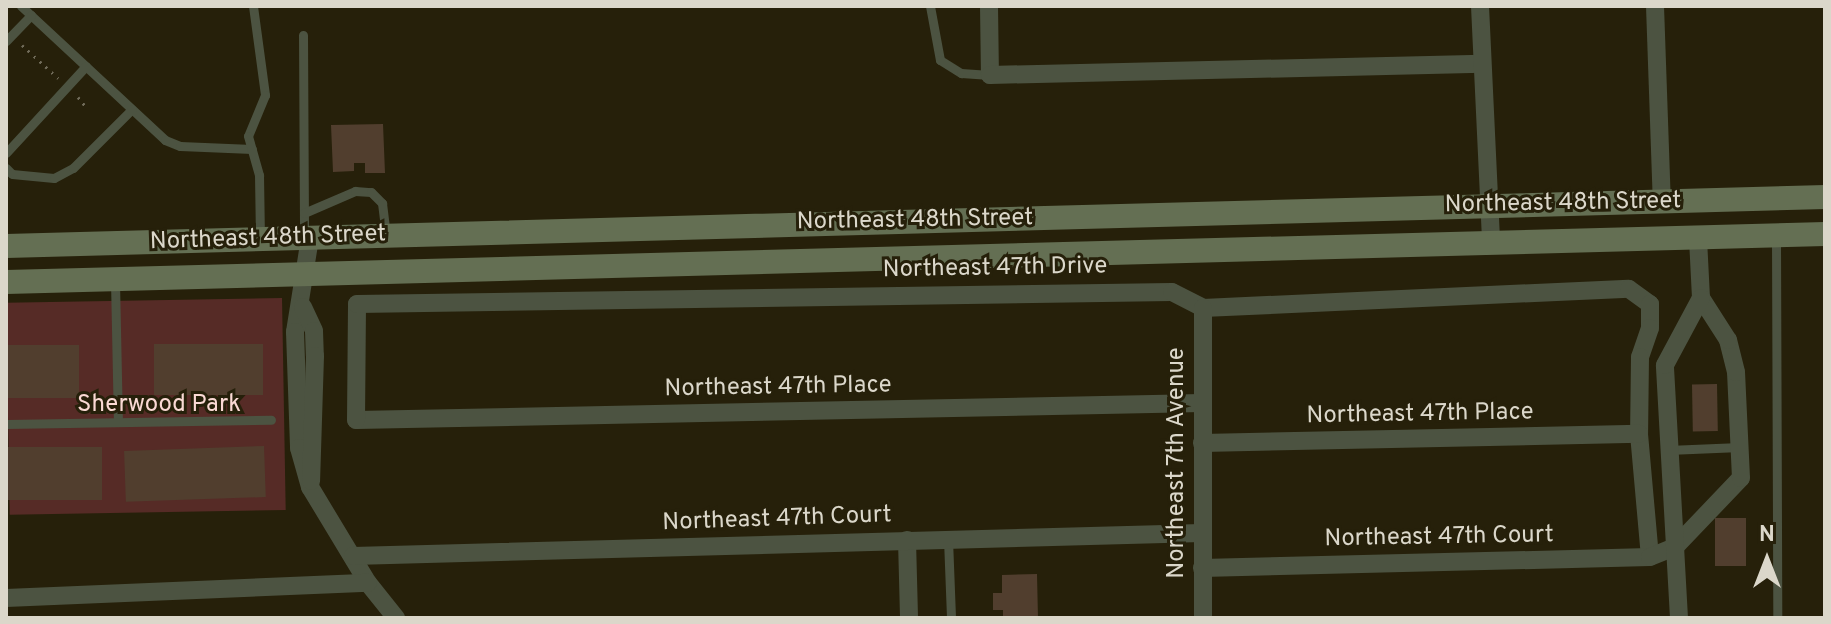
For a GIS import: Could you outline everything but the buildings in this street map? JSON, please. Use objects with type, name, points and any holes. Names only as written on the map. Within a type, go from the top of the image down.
[{"type":"main road","name":"Northeast 48th Street","points":[[6,246],[1825,197]]},
{"type":"main road","points":[[1698,238],[1709,220],[1725,212],[1825,210]]},
{"type":"main road","name":"Northeast 48th Street","points":[[6,282],[1825,234]]},
{"type":"main road","points":[[180,278],[260,239]]},
{"type":"street","points":[[989,6],[990,75],[1482,64]]},
{"type":"street","points":[[1480,6],[1491,243]]},
{"type":"street","points":[[1655,6],[1662,202]]},
{"type":"street","points":[[307,238],[303,307],[295,332],[295,424],[310,487],[368,583],[396,618]]},
{"type":"street","points":[[1675,547],[1741,478],[1736,372],[1728,340],[1701,298],[1698,238]]},
{"type":"street","name":"Northeast 47th Drive","points":[[356,420],[357,304],[1172,292],[1203,308],[1629,289],[1650,304],[1650,328],[1640,357],[1639,434]]},
{"type":"street","points":[[1679,618],[1665,365],[1701,298]]},
{"type":"street","name":"Northeast 7th Avenue","points":[[1203,308],[1203,618]]},
{"type":"street","name":"Northeast 47th Place","points":[[356,420],[1202,403]]},
{"type":"street","points":[[1639,434],[1650,557]]},
{"type":"street","name":"Northeast 47th Place","points":[[1202,443],[1639,434]]},
{"type":"street","name":"Northeast 47th Court","points":[[353,556],[1202,533]]},
{"type":"street","points":[[907,540],[909,618]]},
{"type":"street","name":"Northeast 47th Court","points":[[1202,568],[1650,557],[1675,547]]},
{"type":"street","points":[[6,598],[368,583]]},
{"type":"lane","points":[[21,6],[132,109],[180,146],[252,149]]},
{"type":"lane","points":[[253,6],[265,95],[248,136],[259,175],[260,239]]},
{"type":"lane","points":[[930,6],[940,60],[961,73],[990,75]]},
{"type":"lane","points":[[9,38],[31,15]]},
{"type":"lane","points":[[303,35],[304,213],[307,238]]},
{"type":"lane","points":[[6,153],[86,66]]},
{"type":"lane","points":[[6,168],[12,174],[54,178],[73,168],[132,109]]},
{"type":"lane","points":[[304,213],[355,191],[371,192],[382,203],[386,236]]},
{"type":"lane","points":[[1776,235],[1777,618]]},
{"type":"lane","points":[[115,280],[118,421]]},
{"type":"lane","points":[[6,424],[271,420]]},
{"type":"lane","points":[[1668,450],[1740,447]]},
{"type":"lane","points":[[948,539],[951,618]]},
{"type":"path","points":[[9,38],[40,64]]},
{"type":"green space","name":"Sherwood Park","points":[[282,298],[286,510],[10,515],[6,303]]}]
